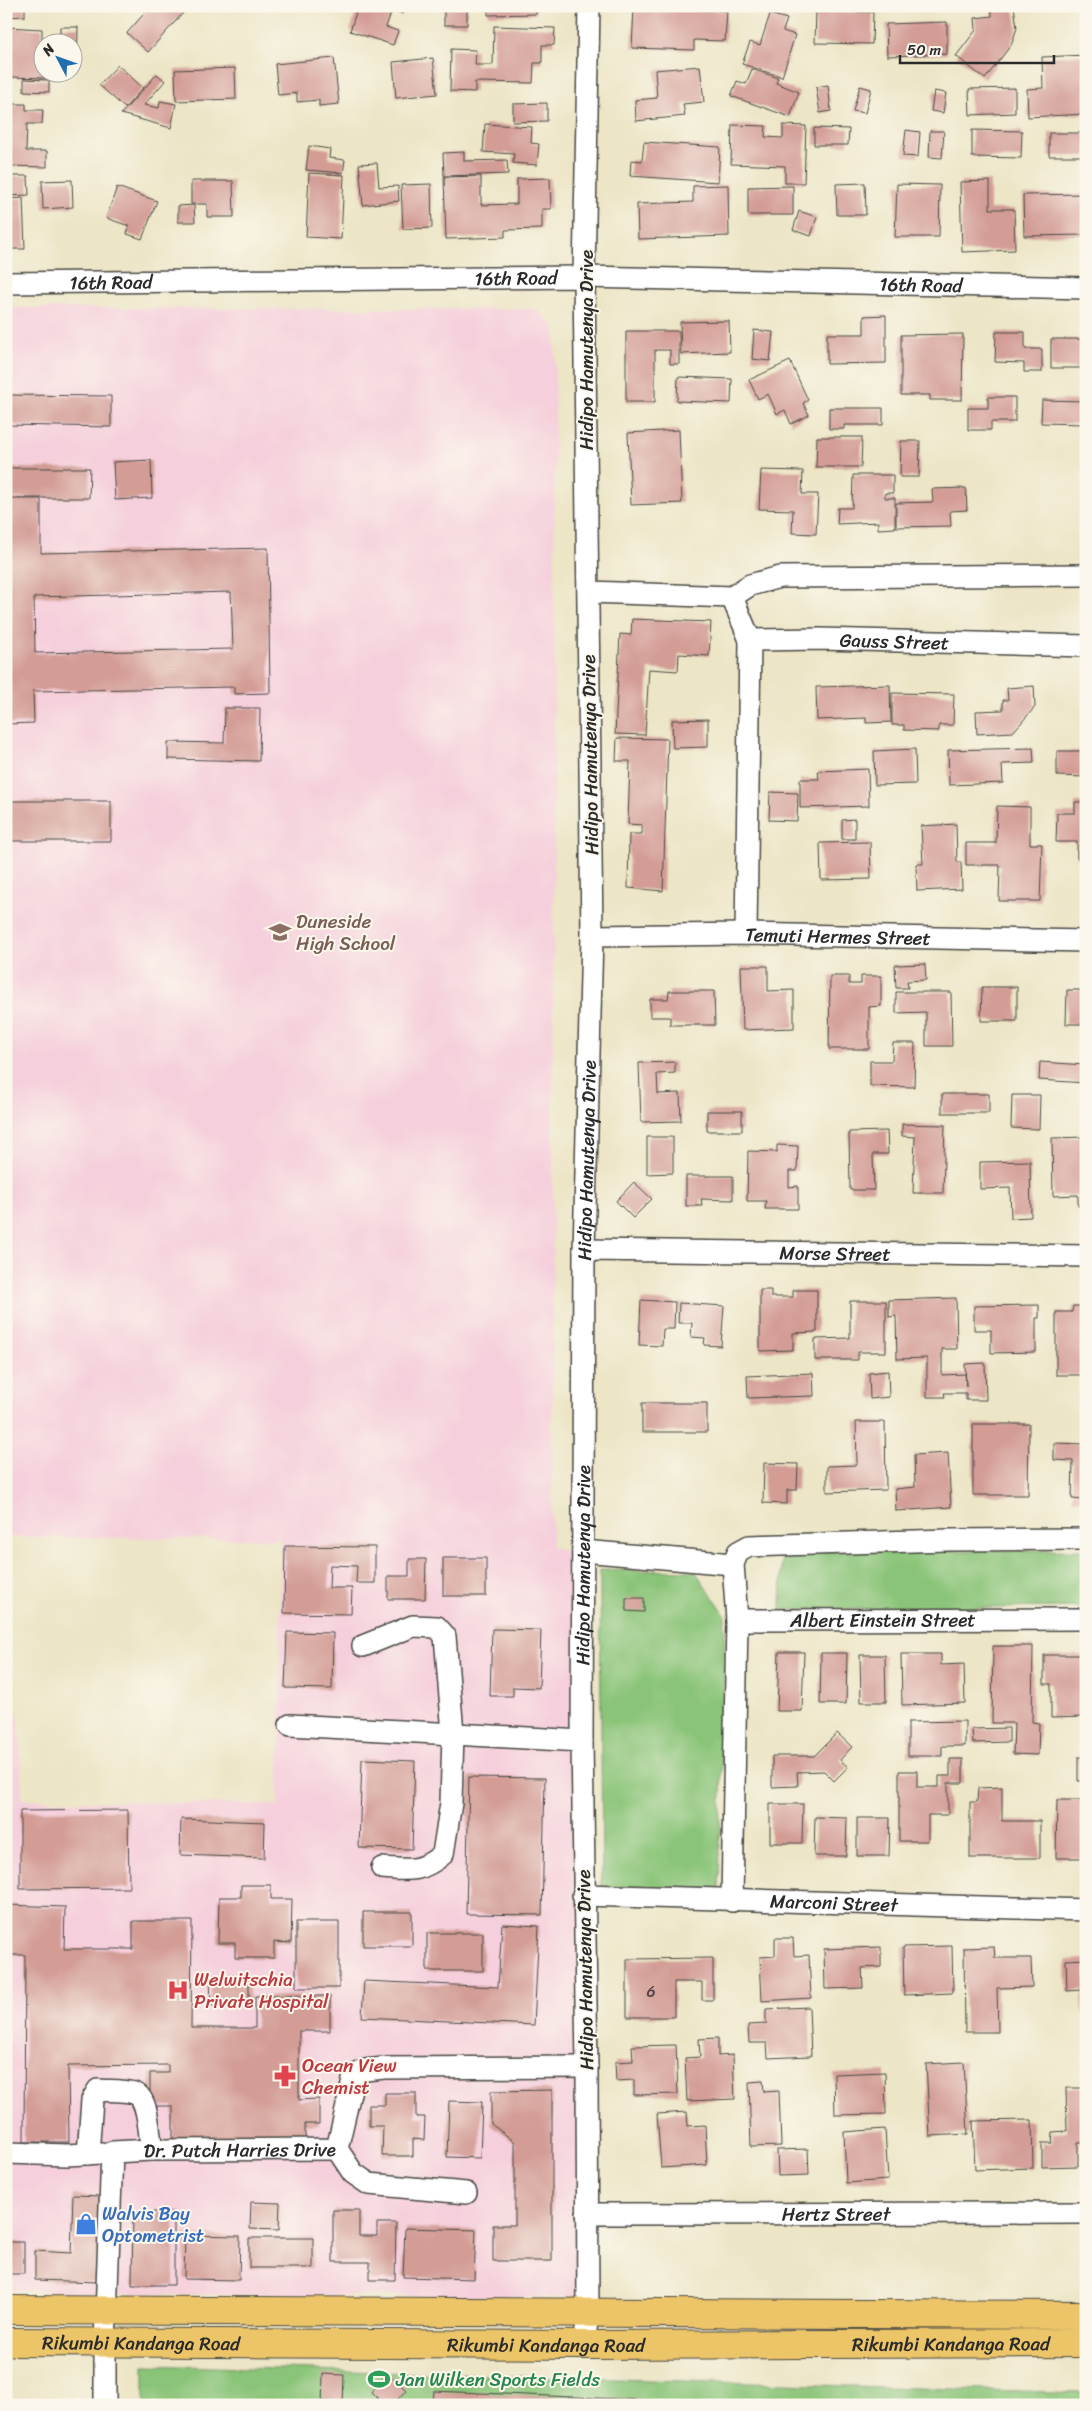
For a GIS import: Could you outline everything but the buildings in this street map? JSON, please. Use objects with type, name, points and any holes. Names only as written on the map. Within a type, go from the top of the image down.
[{"type":"main road","name":"Rikumbi Kandanga Road","points":[[6,2310],[1086,2315]]},
{"type":"main road","name":"Rikumbi Kandanga Road","points":[[6,2342],[584,2345],[1086,2343]]},
{"type":"street","name":"Hidipo Hamutenya Drive","points":[[584,2345],[588,2314],[586,2214],[587,2067],[582,1741],[584,1250],[592,936],[584,277],[589,6]]},
{"type":"street","name":"16th Road","points":[[6,283],[584,277],[1086,288]]},
{"type":"street","points":[[589,592],[732,597],[750,584],[780,577],[1086,575]]},
{"type":"street","points":[[732,597],[750,640],[746,934]]},
{"type":"street","name":"Gauss Street","points":[[750,640],[820,639],[1086,646]]},
{"type":"street","name":"Temuti Hermes Street","points":[[592,936],[746,934],[1086,941]]},
{"type":"street","name":"Morse Street","points":[[584,1250],[1086,1256]]},
{"type":"street","points":[[732,1901],[737,1620],[733,1564],[738,1552],[749,1546],[948,1540],[1086,1539]]},
{"type":"street","points":[[583,1551],[733,1564]]},
{"type":"street","name":"Albert Einstein Street","points":[[737,1620],[1086,1619]]},
{"type":"street","points":[[364,1646],[413,1626],[437,1627],[445,1636],[453,1733],[450,1804],[443,1854],[431,1865],[414,1870],[382,1868]]},
{"type":"street","points":[[290,1725],[582,1741]]},
{"type":"street","name":"Marconi Street","points":[[583,1895],[732,1901],[1086,1910]]},
{"type":"street","name":"Dr. Putch Harries Drive","points":[[6,2153],[62,2155],[152,2150],[337,2149],[354,2076],[365,2070],[587,2067]]},
{"type":"street","points":[[88,2154],[92,2100],[98,2090],[135,2093],[141,2097],[145,2104],[152,2150]]},
{"type":"street","points":[[337,2149],[353,2173],[369,2184],[466,2194]]},
{"type":"street","points":[[105,2405],[105,2343],[108,2311],[112,2152]]},
{"type":"street","name":"Hertz Street","points":[[586,2214],[1086,2213]]},
{"type":"shaded area","name":"Duneside High School","points":[[6,308],[537,309],[555,327],[552,1547],[590,1558],[583,2297],[106,2294],[6,2289],[6,1717],[19,1717],[22,1800],[278,1805],[280,1744],[280,1539],[6,1537]]},
{"type":"green space","points":[[1086,1550],[1086,1607],[781,1610],[782,1552]]},
{"type":"green space","points":[[600,1570],[695,1571],[725,1615],[719,1889],[602,1887]]},
{"type":"green space","name":"Jan Wilken Sports Fields","points":[[144,2365],[1085,2393],[1084,2405],[144,2405]]},
{"type":"place","name":"Duneside High School","points":[[280,932]]},
{"type":"place","name":"Welwitschia Private Hospital","points":[[178,1990]]},
{"type":"place","name":"Ocean View Chemist","points":[[285,2076]]},
{"type":"place","name":"Walvis Bay Optometrist","points":[[86,2224]]},
{"type":"place","name":"Jan Wilken Sports Fields","points":[[379,2379]]}]
